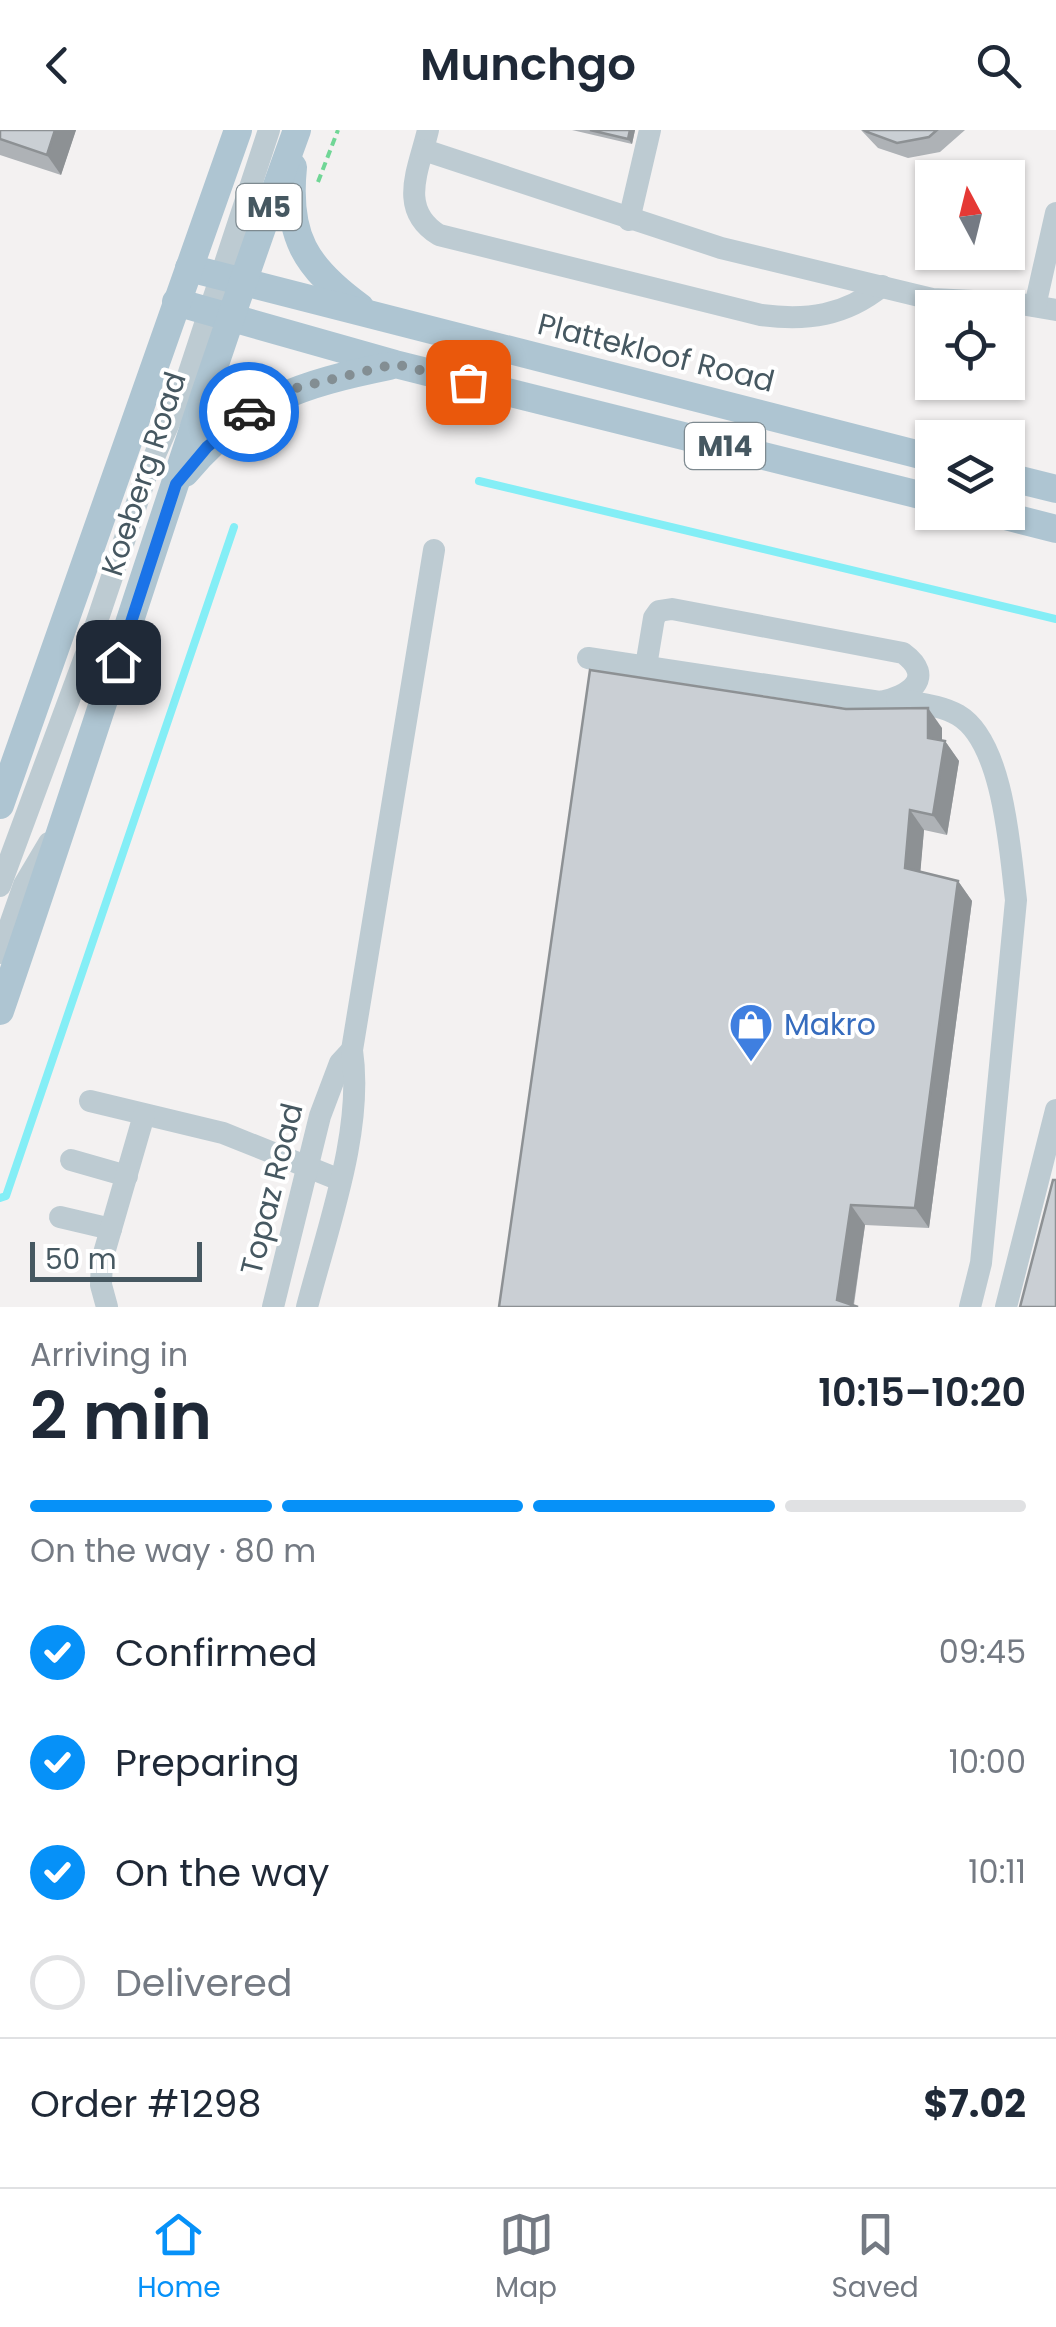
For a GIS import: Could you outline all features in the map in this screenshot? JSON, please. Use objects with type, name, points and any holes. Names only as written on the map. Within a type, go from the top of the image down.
[{"type":"main road","name":"Koeberg Road","points":[[0,806],[238,130]]},
{"type":"main road","name":"Koeberg Road","points":[[0,1011],[176,484],[219,315],[298,130]]},
{"type":"main road","points":[[298,130],[291,196],[293,225],[300,246],[320,275],[373,317]]},
{"type":"main road","name":"Plattekloof Road","points":[[189,268],[915,454]]},
{"type":"main road","name":"M14","points":[[176,302],[395,364],[915,494]]},
{"type":"main road","points":[[176,484],[228,428],[265,403],[316,382],[395,364]]},
{"type":"main road","points":[[1025,482],[1056,489]]},
{"type":"main road","points":[[1025,521],[1056,529]]},
{"type":"lane","points":[[231,280],[269,130]]},
{"type":"lane","points":[[629,220],[650,130]]},
{"type":"lane","points":[[882,286],[852,308],[788,319],[439,236],[418,218],[414,202],[426,140],[629,220],[720,248],[882,286],[932,299],[1046,308],[1056,213]]},
{"type":"lane","points":[[0,886],[86,654],[147,473],[219,315]]},
{"type":"lane","points":[[352,1050],[434,550]]},
{"type":"lane","points":[[588,658],[880,702],[897,699],[914,689],[918,680],[914,664],[903,653],[672,609],[658,612],[654,618],[646,666]]},
{"type":"lane","points":[[897,699],[956,714],[975,734],[996,774],[1009,841],[1016,900],[980,1263],[970,1307]]},
{"type":"lane","points":[[0,953],[24,885],[71,806]]},
{"type":"lane","name":"Topaz Road","points":[[273,1307],[330,1086],[340,1063],[352,1050]]},
{"type":"lane","name":"Topaz Road","points":[[307,1307],[340,1180],[356,1087],[352,1050]]},
{"type":"lane","points":[[90,1101],[223,1133],[340,1180]]},
{"type":"lane","points":[[1006,1307],[1051,1146],[1056,1110]]},
{"type":"lane","points":[[107,1307],[100,1274],[144,1115]]},
{"type":"lane","points":[[70,1160],[127,1176]]},
{"type":"lane","points":[[60,1217],[111,1230]]},
{"type":"path","points":[[318,182],[338,130]]},
{"type":"building","points":[[0,130],[55,130],[47,155],[0,139]]},
{"type":"building","points":[[590,130],[630,130],[628,139]]},
{"type":"building","points":[[864,130],[937,130],[929,137],[897,143]]},
{"type":"building","name":"Makro","points":[[590,670],[846,709],[928,708],[928,738],[945,741],[933,815],[910,810],[905,868],[958,881],[915,1208],[851,1205],[837,1300],[858,1307],[499,1307]]},
{"type":"building","points":[[1053,1180],[1056,1307],[1020,1307]]},
{"type":"waterway","points":[[479,481],[1056,619]]},
{"type":"waterway","points":[[0,1198],[6,1196],[234,527]]},
{"type":"way so far","points":[[249,412],[296,388],[395,364],[468,382]]},
{"type":"place","name":"Makro","points":[[751,1063]]},
{"type":"route","points":[[118,662],[176,484],[207,447],[249,412]]}]
